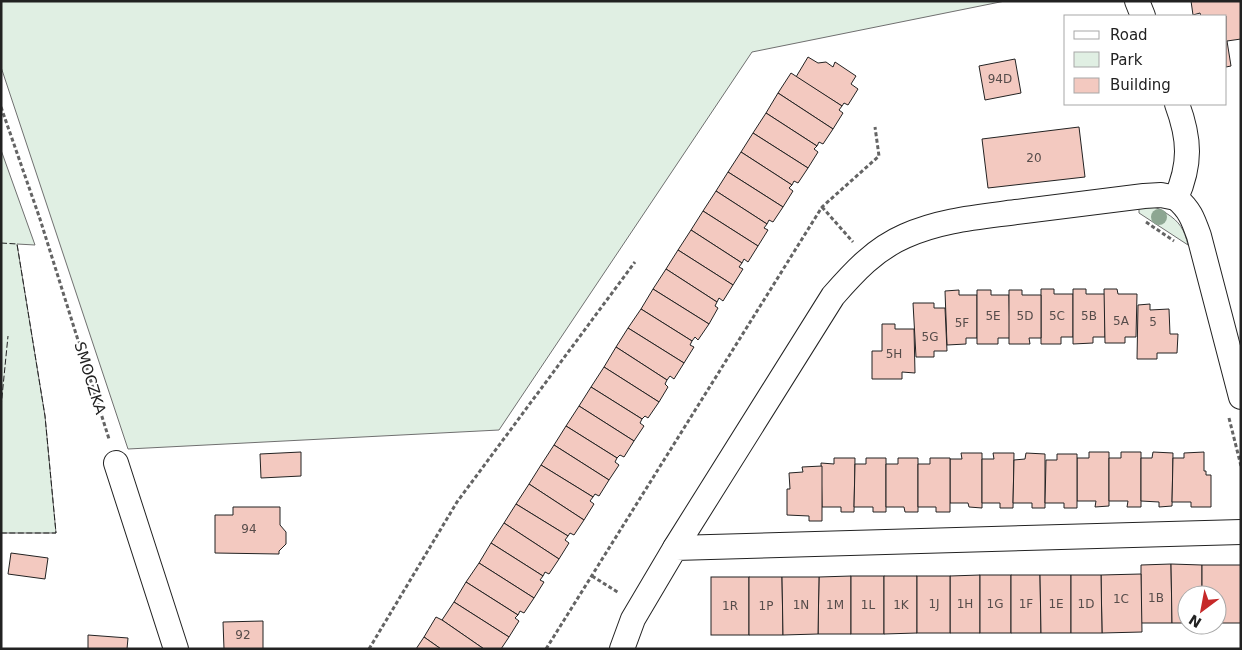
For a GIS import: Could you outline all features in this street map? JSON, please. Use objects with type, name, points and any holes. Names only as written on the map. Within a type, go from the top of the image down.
[{"type":"street","points":[[1137,1],[1143,15]]},
{"type":"street","points":[[1176,198],[1187,160],[1187,140],[1177,105]]},
{"type":"street","points":[[622,649],[633,618],[640,606],[833,296],[856,269],[904,236],[933,225],[958,220],[1144,196],[1160,195],[1176,198],[1185,206],[1199,236],[1234,403]]},
{"type":"street","points":[[116,463],[176,649]]},
{"type":"street","points":[[675,548],[1241,532]]},
{"type":"path","name":"SMOCZKA","points":[[1,107],[40,219],[116,463]]},
{"type":"path","points":[[546,649],[822,207],[879,156],[875,127]]},
{"type":"path","points":[[822,207],[868,259]]},
{"type":"path","points":[[1145,222],[1178,244]]},
{"type":"path","points":[[369,649],[456,502],[635,262]]},
{"type":"path","points":[[1234,403],[1241,466]]},
{"type":"path","points":[[592,576],[640,606]]},
{"type":"green space","points":[[1,1],[1005,1],[752,52],[499,430],[128,449],[1,67]]},
{"type":"green space","points":[[1,150],[35,245],[17,244],[45,416],[56,533],[1,533]]},
{"type":"green space","points":[[1139,207],[1155,208],[1171,216],[1181,226],[1188,245],[1139,213]]},
{"type":"building","points":[[1191,1],[1241,1],[1241,39],[1227,41],[1227,15],[1201,15],[1200,13],[1193,15]]},
{"type":"building","points":[[1227,41],[1231,66],[1227,67]]},
{"type":"building","points":[[808,57],[818,63],[826,62],[833,67],[835,62],[856,76],[851,84],[858,89],[848,105],[844,103],[842,106],[796,77]]},
{"type":"building","points":[[1015,59],[1021,93],[985,100],[979,66]]},
{"type":"building","points":[[791,73],[842,106],[839,110],[843,113],[833,129],[778,93]]},
{"type":"building","points":[[778,93],[833,129],[823,144],[819,142],[817,146],[766,113]]},
{"type":"building","points":[[766,113],[817,146],[814,149],[818,152],[808,168],[753,133]]},
{"type":"building","points":[[1079,127],[1085,177],[988,188],[982,139]]},
{"type":"building","points":[[753,133],[808,168],[798,183],[794,181],[792,185],[741,152]]},
{"type":"building","points":[[741,152],[792,185],[789,188],[793,191],[783,207],[728,172]]},
{"type":"building","points":[[728,172],[783,207],[773,222],[769,220],[767,224],[716,191]]},
{"type":"building","points":[[716,191],[767,224],[764,228],[768,230],[758,246],[703,211]]},
{"type":"building","points":[[703,211],[758,246],[748,262],[744,259],[742,263],[691,230]]},
{"type":"building","points":[[691,230],[742,263],[739,267],[743,269],[733,285],[678,250]]},
{"type":"building","points":[[678,250],[733,285],[723,301],[719,298],[717,302],[666,269]]},
{"type":"building","points":[[666,269],[717,302],[715,306],[718,308],[709,324],[653,289]]},
{"type":"building","points":[[653,289],[709,324],[698,340],[695,337],[692,341],[641,309]]},
{"type":"building","points":[[1041,289],[1054,289],[1054,294],[1073,294],[1073,337],[1061,337],[1061,344],[1041,344]]},
{"type":"building","points":[[1073,289],[1086,289],[1086,294],[1105,294],[1105,337],[1093,337],[1093,343],[1073,344]]},
{"type":"building","points":[[1104,289],[1117,289],[1118,294],[1137,294],[1136,337],[1125,337],[1125,343],[1105,343]]},
{"type":"building","points":[[959,290],[959,295],[977,295],[977,338],[966,338],[966,344],[947,345],[945,291]]},
{"type":"building","points":[[977,290],[991,290],[991,295],[1009,295],[1010,338],[998,338],[998,344],[977,344]]},
{"type":"building","points":[[1009,290],[1022,290],[1022,295],[1041,295],[1041,338],[1029,338],[1030,344],[1009,344]]},
{"type":"building","points":[[913,303],[934,303],[934,308],[945,308],[947,351],[934,351],[934,357],[916,357]]},
{"type":"building","points":[[1150,304],[1150,310],[1169,309],[1170,334],[1178,334],[1177,353],[1157,353],[1157,359],[1137,359],[1138,305]]},
{"type":"building","points":[[641,309],[692,341],[690,345],[694,347],[684,363],[628,328]]},
{"type":"building","points":[[882,324],[895,324],[895,329],[914,329],[915,373],[902,372],[902,379],[872,379],[872,351],[882,351]]},
{"type":"building","points":[[628,328],[684,363],[674,379],[670,376],[667,380],[616,347]]},
{"type":"building","points":[[616,347],[667,380],[665,384],[668,387],[659,402],[604,367]]},
{"type":"building","points":[[604,367],[659,402],[648,418],[645,416],[642,419],[591,387]]},
{"type":"building","points":[[591,387],[642,419],[640,423],[644,426],[634,441],[579,406]]},
{"type":"building","points":[[579,406],[634,441],[624,457],[620,455],[617,458],[566,426]]},
{"type":"building","points":[[566,426],[617,458],[615,462],[619,465],[609,480],[554,445]]},
{"type":"building","points":[[554,445],[609,480],[599,496],[595,494],[593,497],[541,465]]},
{"type":"building","points":[[301,452],[301,476],[261,478],[260,454]]},
{"type":"building","points":[[1089,452],[1109,452],[1109,506],[1095,507],[1096,501],[1077,501],[1077,458],[1089,458]]},
{"type":"building","points":[[1121,452],[1141,452],[1141,507],[1127,507],[1128,501],[1109,501],[1109,458],[1121,458]]},
{"type":"building","points":[[1153,452],[1173,453],[1172,506],[1159,507],[1159,502],[1141,501],[1141,458],[1152,458]]},
{"type":"building","points":[[1204,452],[1204,471],[1206,471],[1206,475],[1211,475],[1211,507],[1191,507],[1191,502],[1172,502],[1173,458],[1184,458],[1184,453]]},
{"type":"building","points":[[961,453],[982,453],[982,508],[969,507],[968,503],[950,503],[950,459],[962,459]]},
{"type":"building","points":[[993,453],[1014,453],[1013,508],[1000,508],[1000,503],[982,503],[982,459],[994,459]]},
{"type":"building","points":[[1026,453],[1045,454],[1045,508],[1032,508],[1032,503],[1013,503],[1014,460],[1025,459]]},
{"type":"building","points":[[1057,454],[1077,454],[1077,508],[1064,508],[1064,503],[1045,503],[1046,460],[1057,460]]},
{"type":"building","points":[[834,458],[855,458],[854,512],[841,512],[841,507],[822,507],[821,463],[834,464]]},
{"type":"building","points":[[866,458],[886,458],[886,512],[873,512],[873,507],[854,507],[855,464],[866,464]]},
{"type":"building","points":[[898,458],[918,458],[918,512],[905,512],[904,507],[886,507],[886,464],[898,464]]},
{"type":"building","points":[[930,458],[950,458],[950,512],[936,512],[936,507],[918,507],[918,464],[930,464]]},
{"type":"building","points":[[541,465],[593,497],[590,501],[594,504],[584,520],[529,484]]},
{"type":"building","points":[[822,466],[822,521],[809,521],[809,516],[787,515],[787,489],[790,489],[789,473],[803,472],[802,467]]},
{"type":"building","points":[[529,484],[584,520],[574,535],[570,533],[568,536],[516,504]]},
{"type":"building","points":[[516,504],[568,536],[565,540],[569,543],[559,559],[504,523]]},
{"type":"building","points":[[233,507],[280,507],[280,525],[286,532],[286,544],[279,551],[279,554],[215,553],[215,515],[233,515]]},
{"type":"building","points":[[504,523],[559,559],[549,574],[545,572],[543,576],[491,543]]},
{"type":"building","points":[[491,543],[543,576],[540,580],[544,582],[534,598],[479,563]]},
{"type":"building","points":[[11,553],[48,558],[45,579],[8,574]]},
{"type":"building","points":[[479,563],[534,598],[524,613],[520,611],[518,615],[466,582]]},
{"type":"building","points":[[1171,564],[1172,623],[1141,623],[1141,565]]},
{"type":"building","points":[[1171,564],[1202,565],[1202,585],[1177,585],[1177,623],[1172,623]]},
{"type":"building","points":[[1202,565],[1241,565],[1241,623],[1227,623],[1227,585],[1202,585]]},
{"type":"building","points":[[1141,574],[1142,632],[1102,633],[1101,575]]},
{"type":"building","points":[[980,575],[980,633],[950,633],[950,576]]},
{"type":"building","points":[[980,575],[1011,575],[1011,633],[980,633]]},
{"type":"building","points":[[1011,575],[1040,575],[1041,633],[1011,633]]},
{"type":"building","points":[[1040,575],[1071,575],[1071,633],[1041,633]]},
{"type":"building","points":[[1071,575],[1101,575],[1102,633],[1071,633]]},
{"type":"building","points":[[851,576],[851,634],[818,634],[819,577]]},
{"type":"building","points":[[851,576],[884,576],[884,634],[851,634]]},
{"type":"building","points":[[884,576],[917,576],[917,633],[884,634]]},
{"type":"building","points":[[917,576],[950,576],[950,633],[917,633]]},
{"type":"building","points":[[711,577],[749,577],[749,635],[711,635]]},
{"type":"building","points":[[749,577],[782,577],[783,635],[749,635]]},
{"type":"building","points":[[782,577],[819,577],[818,634],[783,635]]},
{"type":"building","points":[[466,582],[518,615],[515,618],[519,621],[509,637],[454,602]]},
{"type":"building","points":[[454,602],[509,637],[501,649],[484,649],[442,620]]},
{"type":"building","points":[[436,617],[484,649],[441,649],[424,637]]},
{"type":"building","points":[[263,621],[263,649],[224,649],[223,622]]},
{"type":"building","points":[[88,635],[128,638],[127,649],[88,649]]},
{"type":"building","points":[[424,637],[441,649],[416,649]]},
{"type":"fence","points":[[1,243],[17,244],[45,416],[56,533],[1,533]]},
{"type":"fence","points":[[1,407],[8,336]]}]
